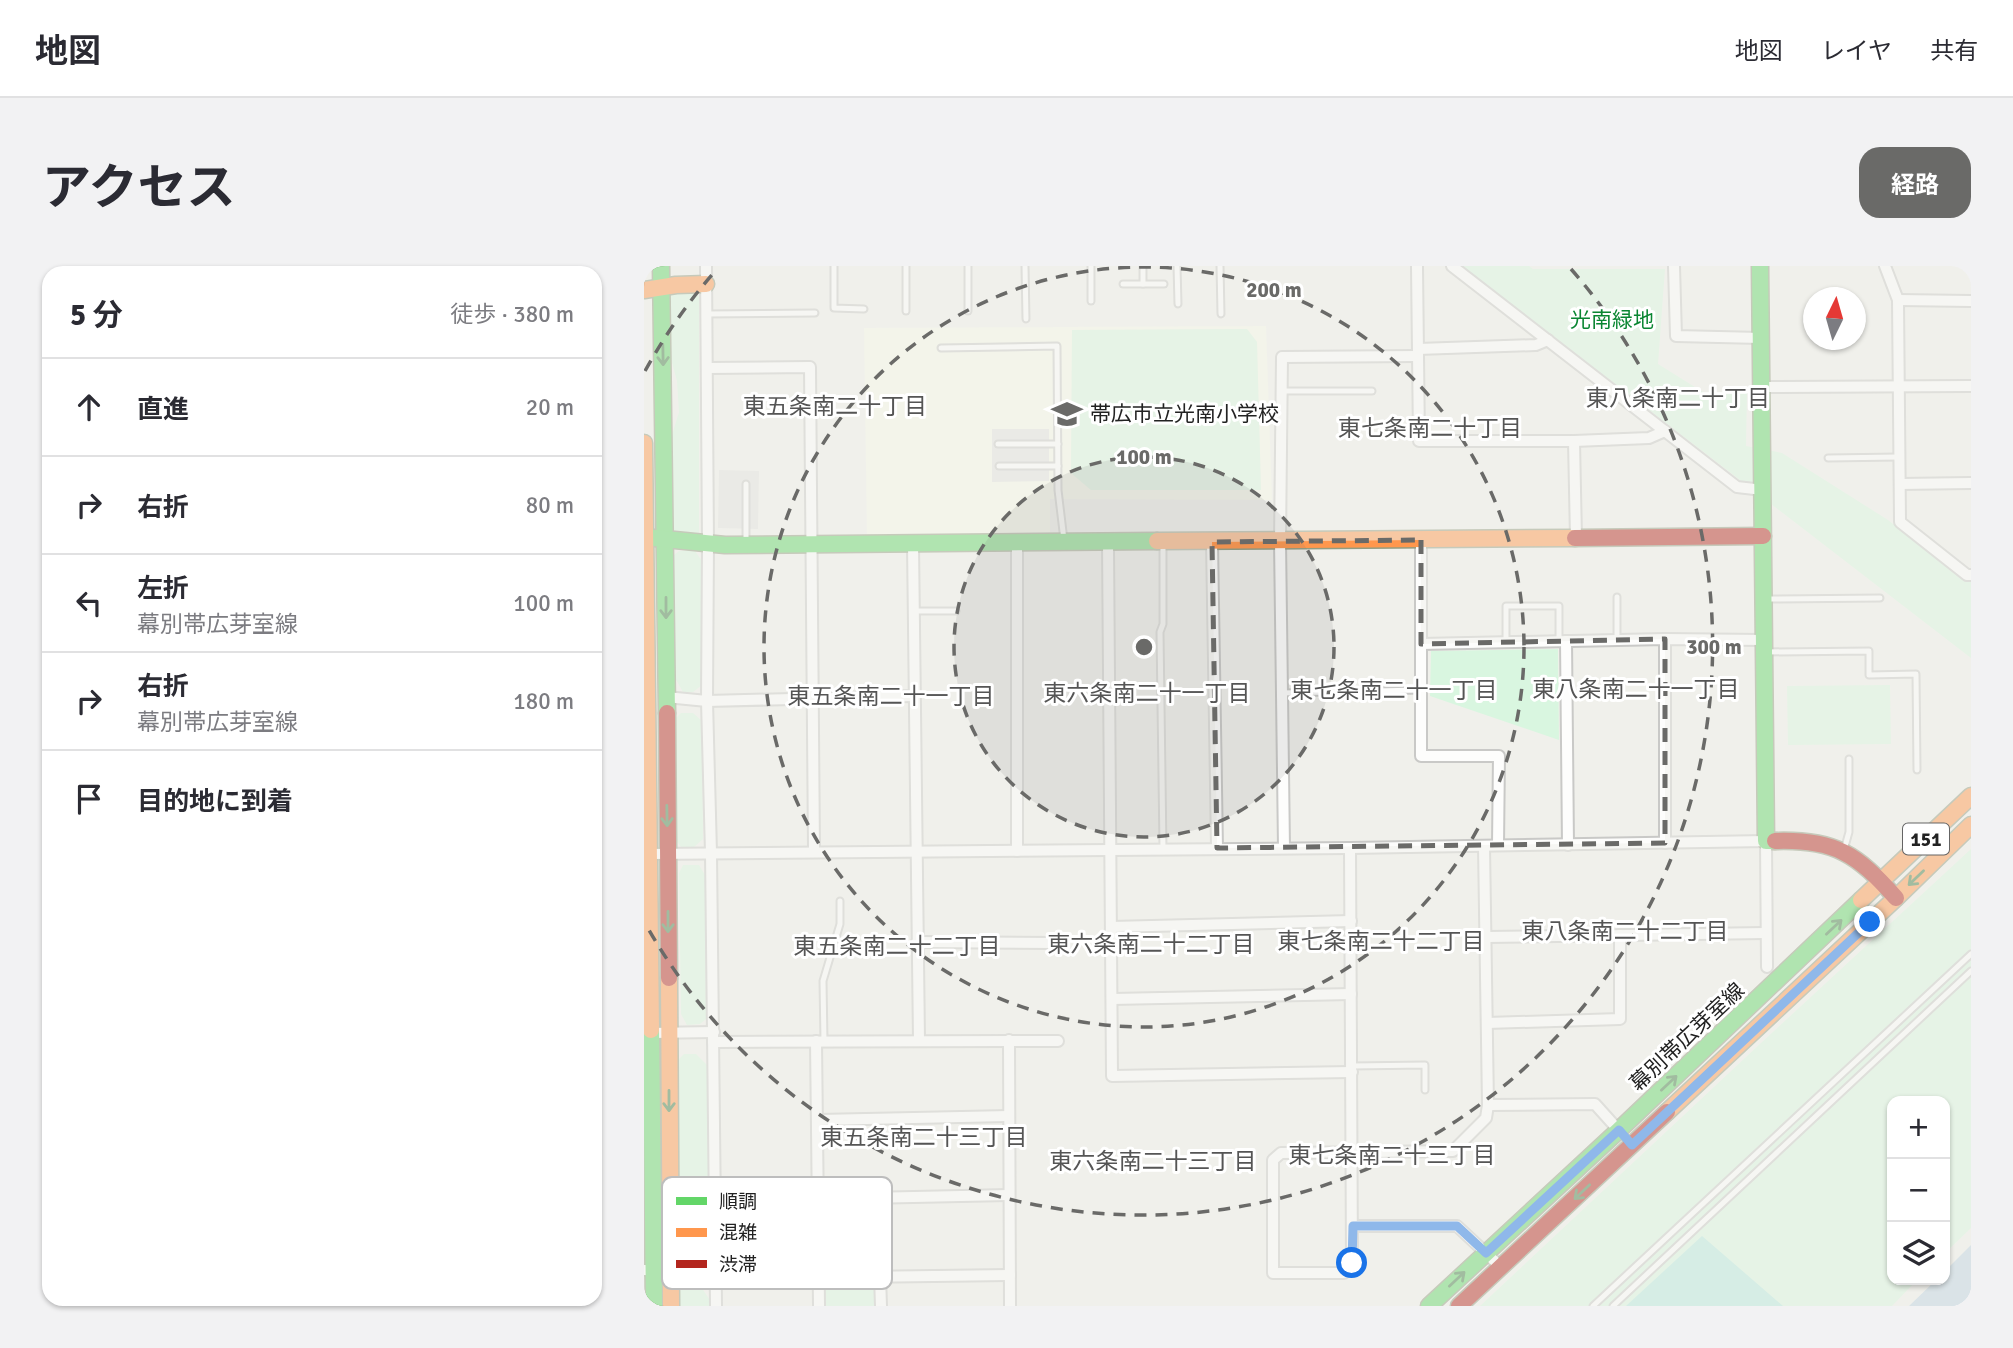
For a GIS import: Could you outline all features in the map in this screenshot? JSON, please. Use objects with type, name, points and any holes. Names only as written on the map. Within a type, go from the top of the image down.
[{"type":"street","points":[[661,266],[666,539],[669,1177]]},
{"type":"street","points":[[706,266],[708,701],[715,1177]]},
{"type":"street","points":[[1417,266],[1419,441],[1649,438],[1665,430]]},
{"type":"street","points":[[1452,266],[1737,487],[1763,490]]},
{"type":"street","points":[[1674,266],[1676,337],[1761,338]]},
{"type":"street","points":[[1885,266],[1898,300],[1899,522],[1967,575],[1971,575]]},
{"type":"street","points":[[1764,267],[1761,338],[1767,967]]},
{"type":"street","points":[[644,290],[706,285]]},
{"type":"street","points":[[1898,300],[1971,301]]},
{"type":"street","points":[[1284,848],[1280,541],[1282,357],[1418,353],[1535,345],[1548,340]]},
{"type":"street","points":[[707,368],[810,368],[814,851]]},
{"type":"street","points":[[1762,387],[1971,386]]},
{"type":"street","points":[[1574,441],[1576,538]]},
{"type":"street","points":[[644,443],[649,854],[649,1270],[654,1306]]},
{"type":"street","points":[[1900,484],[1971,483]]},
{"type":"street","points":[[644,537],[708,544],[810,545],[1763,536]]},
{"type":"street","points":[[1421,540],[1421,756],[1499,756],[1498,845]]},
{"type":"street","points":[[1212,542],[1217,848]]},
{"type":"street","points":[[1017,543],[1017,851]]},
{"type":"street","points":[[1108,543],[1112,1076],[1352,1069]]},
{"type":"street","points":[[914,544],[919,1041]]},
{"type":"street","points":[[1421,644],[1665,639],[1764,646]]},
{"type":"street","points":[[1665,639],[1665,843]]},
{"type":"street","points":[[1562,641],[1568,845]]},
{"type":"street","points":[[666,697],[708,701],[914,696]]},
{"type":"street","points":[[646,779],[667,779]]},
{"type":"street","name":"幕別帯広芽室線","points":[[1429,1306],[1971,796]]},
{"type":"street","name":"幕別帯広芽室線","points":[[1459,1306],[1971,825]]},
{"type":"street","points":[[649,854],[1820,842],[1844,851],[1882,882],[1896,898]]},
{"type":"street","points":[[1350,848],[1351,920],[1352,1153],[1353,1226],[1352,1263],[1344,1273],[1273,1273],[1273,1160],[1281,1153],[1352,1153],[1453,1151],[1486,1118],[1485,846]]},
{"type":"street","points":[[1111,927],[1351,920]]},
{"type":"street","points":[[1486,937],[1766,933]]},
{"type":"street","points":[[1487,1023],[1620,1019],[1619,935]]},
{"type":"street","points":[[917,942],[1055,943]]},
{"type":"street","points":[[1112,999],[1351,994]]},
{"type":"street","points":[[648,1026],[668,1032],[714,1037],[820,1041],[1058,1041]]},
{"type":"street","points":[[1009,1040],[1010,1306]]},
{"type":"street","points":[[818,1177],[820,1041]]},
{"type":"street","points":[[1488,1105],[1595,1104],[1632,1145]]},
{"type":"street","points":[[818,1120],[1009,1116]]},
{"type":"street","points":[[892,1197],[1009,1195]]},
{"type":"street","points":[[1353,1226],[1457,1226],[1502,1268]]},
{"type":"street","points":[[892,1276],[1010,1275]]},
{"type":"lane","points":[[834,266],[834,308],[864,309]]},
{"type":"lane","points":[[906,266],[906,311]]},
{"type":"lane","points":[[968,266],[968,311]]},
{"type":"lane","points":[[1026,266],[1026,319]]},
{"type":"lane","points":[[1091,266],[1091,302]]},
{"type":"lane","points":[[1143,266],[1143,284]]},
{"type":"lane","points":[[1177,266],[1178,304]]},
{"type":"lane","points":[[1220,266],[1221,314]]},
{"type":"lane","points":[[1123,284],[1164,284]]},
{"type":"lane","points":[[706,314],[815,313]]},
{"type":"lane","points":[[941,348],[1057,346],[1058,490],[1064,543]]},
{"type":"lane","points":[[1282,391],[1372,391]]},
{"type":"lane","points":[[998,444],[1058,443]]},
{"type":"lane","points":[[1828,458],[1899,457]]},
{"type":"lane","points":[[999,466],[1058,466]]},
{"type":"lane","points":[[746,484],[746,545]]},
{"type":"lane","points":[[1163,542],[1163,624],[1160,632],[1163,849]]},
{"type":"lane","points":[[1617,597],[1617,640]]},
{"type":"lane","points":[[1763,599],[1880,598]]},
{"type":"lane","points":[[1506,642],[1506,606],[1559,606],[1562,641]]},
{"type":"lane","points":[[914,611],[956,611]]},
{"type":"lane","points":[[1764,646],[1869,651],[1869,675],[1916,674],[1917,770]]},
{"type":"lane","points":[[1282,693],[1421,690]]},
{"type":"lane","points":[[1844,851],[1849,832],[1849,759]]},
{"type":"lane","points":[[820,1041],[823,981],[841,924],[840,901]]},
{"type":"lane","points":[[1593,1306],[1971,954]]},
{"type":"lane","points":[[1613,1306],[1971,971]]},
{"type":"lane","points":[[1352,1069],[1425,1065],[1425,1090]]},
{"type":"highlighted area","points":[[1421,540],[1421,644],[1665,639],[1665,843],[1217,848],[1212,542]]},
{"type":"shaded area","name":"帯広市立光南小学校","points":[[1266,326],[1272,500],[1050,499],[1050,532],[867,536],[864,328]]},
{"type":"shaded area","points":[[992,429],[1049,429],[1049,481],[992,482]]},
{"type":"shaded area","points":[[719,470],[759,471],[758,529],[718,528]]},
{"type":"shaded area","points":[[1702,1236],[1783,1306],[1626,1306]]},
{"type":"shaded area","points":[[1971,1245],[1971,1306],[1909,1306],[1931,1285],[1950,1285],[1950,1266]]},
{"type":"green space","name":"光南緑地","points":[[1462,266],[1665,269],[1658,364],[1711,397],[1747,391],[1746,446],[1782,453],[1888,520],[1966,582],[1971,582],[1971,658]]},
{"type":"green space","points":[[672,290],[694,290],[699,297],[699,535],[676,534],[672,526],[672,435],[679,412],[677,381],[670,355],[669,297]]},
{"type":"green space","points":[[1247,329],[1257,342],[1261,490],[1091,490],[1071,473],[1072,330]]},
{"type":"green space","points":[[679,551],[695,551],[704,564],[702,685],[693,692],[683,692],[674,676],[673,556]]},
{"type":"green space","points":[[1558,649],[1559,740],[1430,696],[1431,651]]},
{"type":"green space","points":[[1890,685],[1891,744],[1788,745],[1787,686]]},
{"type":"green space","points":[[681,713],[693,713],[702,721],[703,839],[694,847],[682,848],[674,838],[674,720]]},
{"type":"green space","points":[[1971,849],[1971,1228],[1950,1248],[1950,1096],[1887,1096],[1887,1285],[1912,1285],[1892,1306],[1480,1306]]},
{"type":"green space","points":[[683,865],[699,865],[705,875],[706,1019],[700,1024],[687,1025],[681,1014],[679,873]]},
{"type":"green space","points":[[684,1054],[696,1054],[707,1065],[708,1177],[679,1177],[675,1063]]},
{"type":"green space","points":[[682,1289],[702,1289],[710,1300],[710,1306],[678,1306],[678,1293]]},
{"type":"green space","points":[[825,1289],[875,1289],[875,1306],[826,1306]]},
{"type":"traffic: fast","points":[[661,266],[667,713]]},
{"type":"traffic: fast","points":[[1760,266],[1766,841],[1775,841]]},
{"type":"traffic: fast","points":[[644,537],[725,545],[1157,541]]},
{"type":"traffic: fast","points":[[1429,1306],[1861,900]]},
{"type":"traffic: fast","points":[[651,1030],[654,1306]]},
{"type":"traffic: slow","points":[[644,290],[706,284]]},
{"type":"traffic: slow","points":[[644,443],[651,1030]]},
{"type":"traffic: slow","points":[[1157,541],[1575,538]]},
{"type":"traffic: slow","points":[[1861,900],[1971,796]]},
{"type":"traffic: slow","points":[[1667,1112],[1971,825]]},
{"type":"traffic: slow","points":[[669,978],[670,1177]]},
{"type":"traffic: slow","points":[[671,1289],[671,1306]]},
{"type":"traffic: jam","points":[[1575,538],[1763,536]]},
{"type":"traffic: jam","points":[[667,713],[669,978]]},
{"type":"traffic: jam","points":[[1775,841],[1814,843],[1843,852],[1869,870],[1896,898]]},
{"type":"traffic: jam","points":[[1459,1306],[1667,1112]]},
{"type":"place","name":"帯広市立光南小学校","points":[[1067,414]]},
{"type":"district","name":"東八条南二十丁目","points":[[1678,398]]},
{"type":"district","name":"東五条南二十丁目","points":[[835,406]]},
{"type":"district","name":"東七条南二十丁目","points":[[1430,428]]},
{"type":"district","name":"東八条南二十一丁目","points":[[1636,689]]},
{"type":"district","name":"東七条南二十一丁目","points":[[1394,690]]},
{"type":"district","name":"東六条南二十一丁目","points":[[1147,693]]},
{"type":"district","name":"東五条南二十一丁目","points":[[891,696]]},
{"type":"district","name":"東八条南二十二丁目","points":[[1625,931]]},
{"type":"district","name":"東七条南二十二丁目","points":[[1381,941]]},
{"type":"district","name":"東六条南二十二丁目","points":[[1151,944]]},
{"type":"district","name":"東五条南二十二丁目","points":[[897,946]]},
{"type":"district","name":"東五条南二十三丁目","points":[[924,1137]]},
{"type":"district","name":"東七条南二十三丁目","points":[[1392,1155]]},
{"type":"district","name":"東六条南二十三丁目","points":[[1153,1161]]},
{"type":"route","points":[[1352,1263],[1353,1226],[1457,1226],[1486,1253],[1619,1130],[1632,1145],[1870,922]]}]
